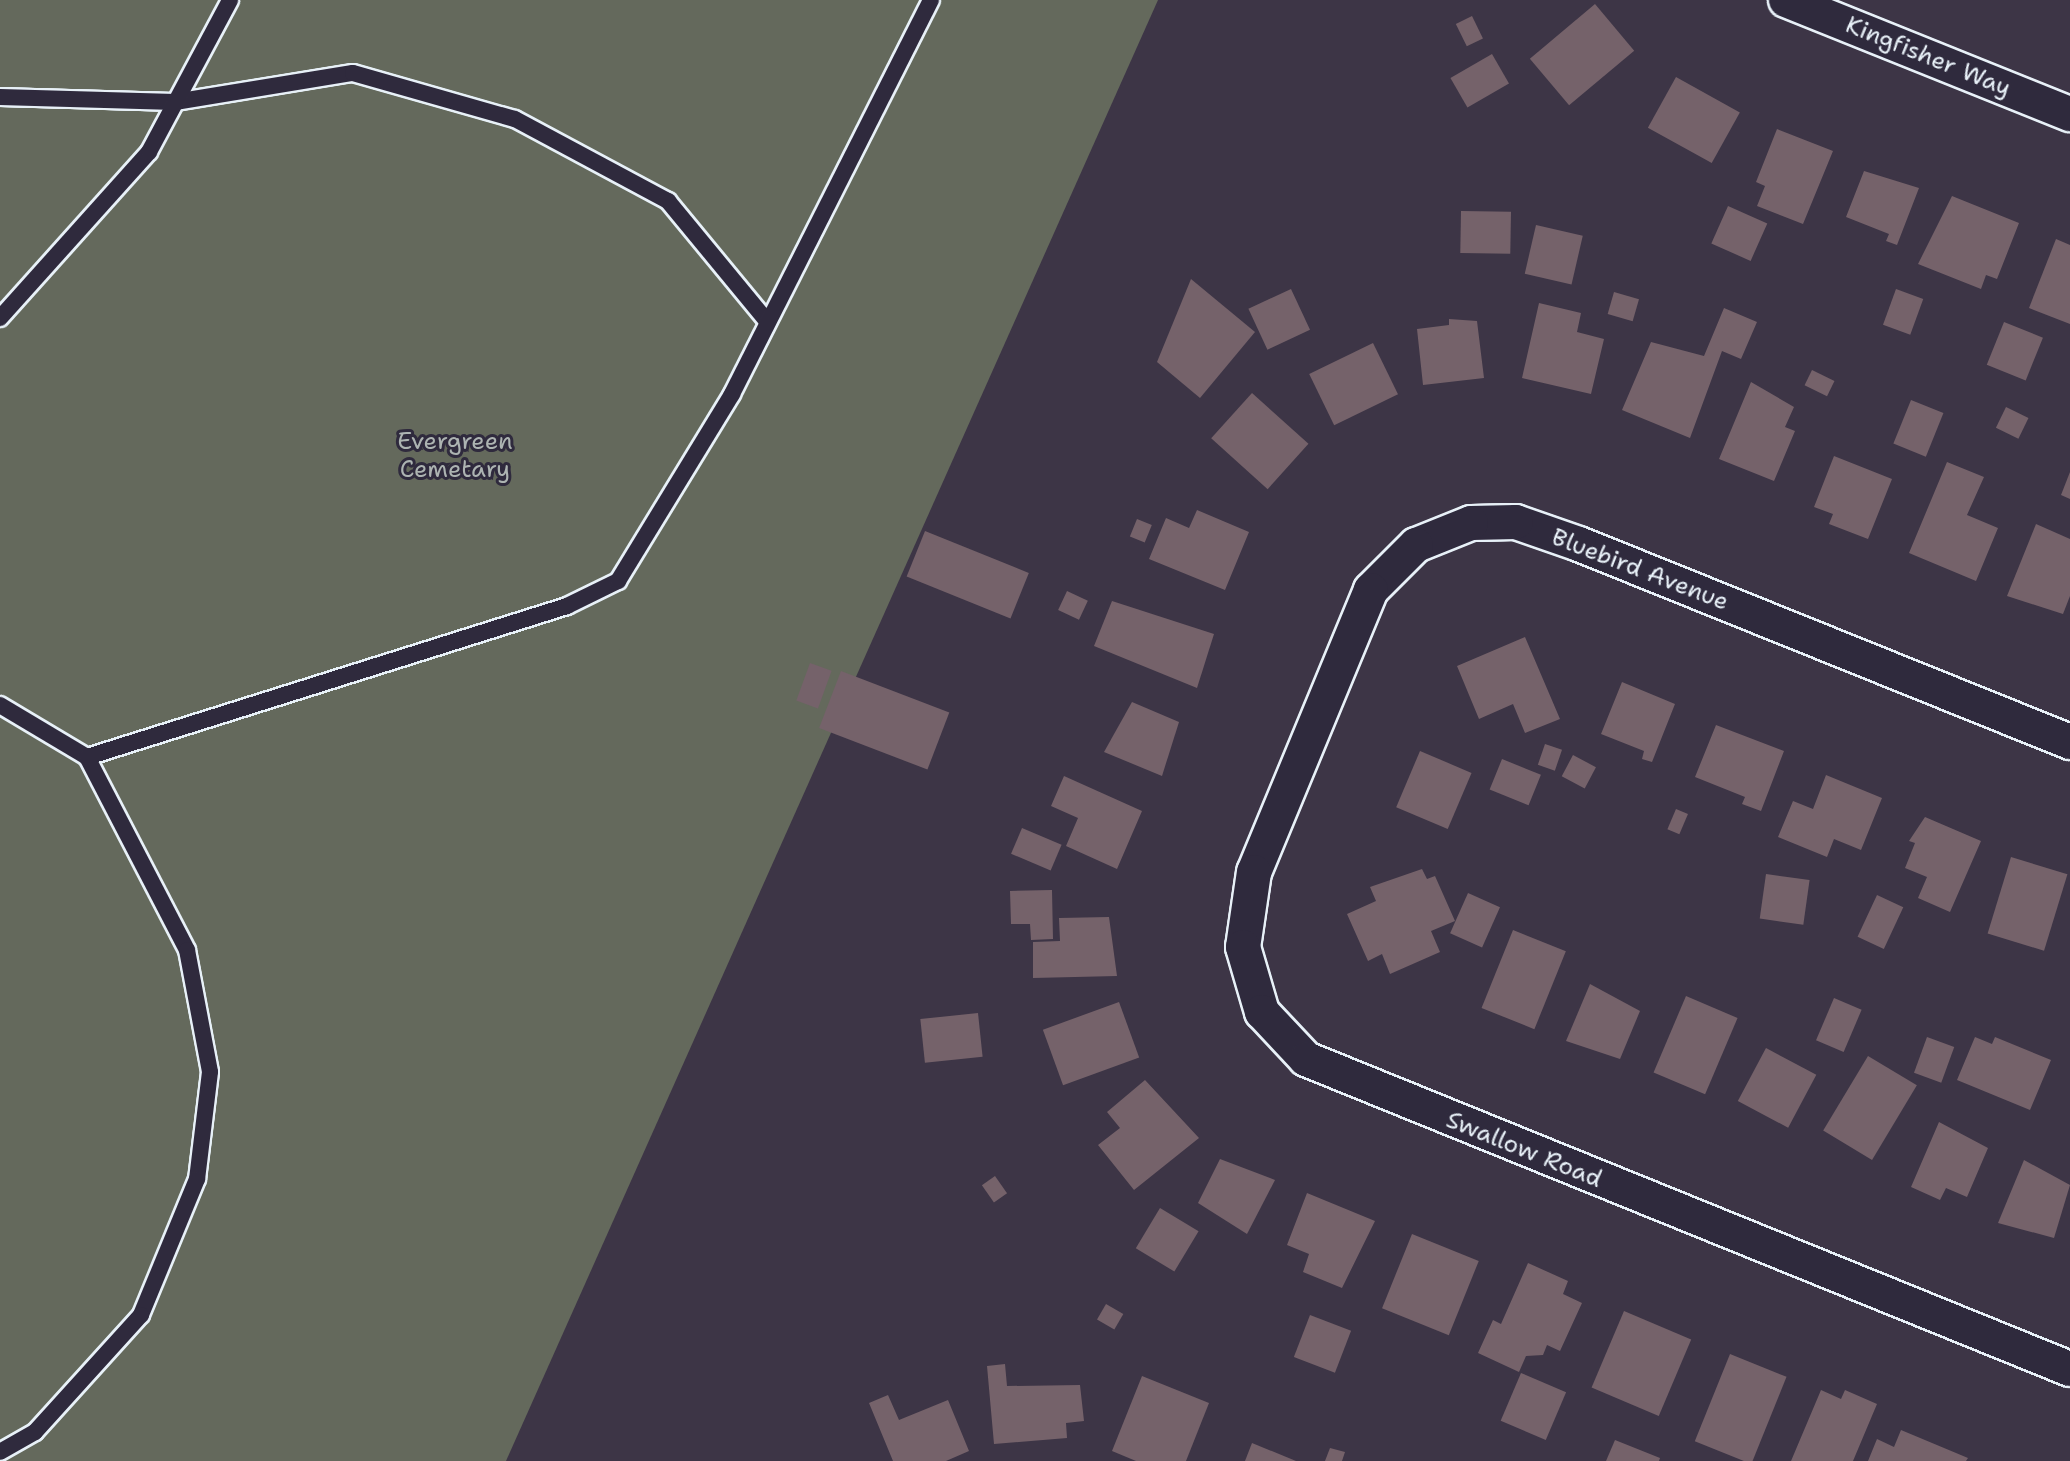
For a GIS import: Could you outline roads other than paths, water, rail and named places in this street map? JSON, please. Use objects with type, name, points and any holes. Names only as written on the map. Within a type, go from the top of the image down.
[{"type":"street","name":"Kingfisher Way","points":[[1786,0],[2070,114]]},
{"type":"street","name":"Bluebird Avenue","points":[[1307,738],[1365,602],[1391,565],[1443,531],[1500,520],[1579,544],[2070,742]]},
{"type":"street","name":"Swallow Road","points":[[1307,738],[1254,872],[1243,947],[1262,1012],[1306,1059],[2070,1369]]},
{"type":"lane","points":[[0,318],[149,152],[230,0]]},
{"type":"lane","points":[[87,757],[567,606],[618,581],[767,321],[931,0]]},
{"type":"lane","points":[[0,97],[175,102],[353,73],[515,119],[668,201],[767,321]]},
{"type":"lane","points":[[0,705],[87,757],[187,950],[210,1072],[197,1179],[141,1315],[35,1432],[0,1452]]},
{"type":"park label","name":"Evergreen Cemetary","points":[[455,456]]}]
